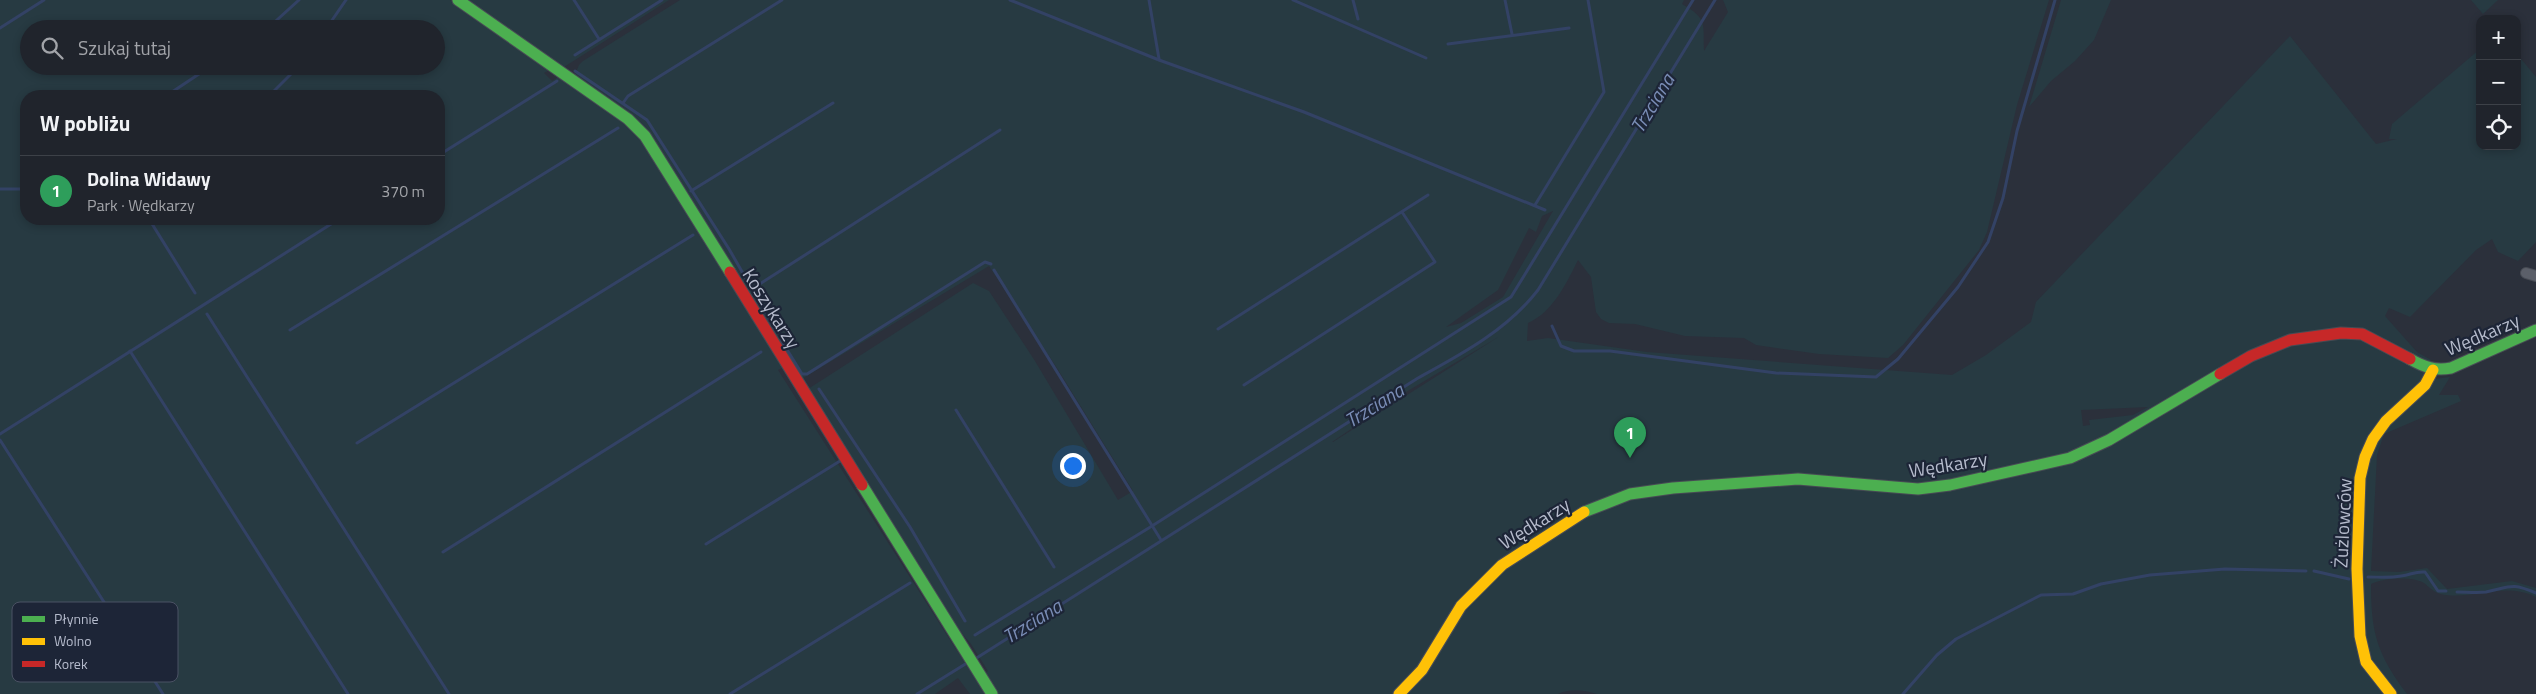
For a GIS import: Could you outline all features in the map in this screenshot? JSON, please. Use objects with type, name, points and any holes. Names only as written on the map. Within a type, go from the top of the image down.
[{"type":"street","name":"Koszykarzy","points":[[458,0],[628,119],[645,136],[992,694]]},
{"type":"street","points":[[2526,273],[2536,276]]},
{"type":"street","name":"Wędkarzy","points":[[1399,694],[1422,670],[1461,606],[1502,565],[1571,519],[1601,504],[1630,494],[1673,488],[1798,479],[1908,489],[1926,488],[2070,458],[2109,440],[2251,356],[2290,340],[2340,333],[2362,334],[2417,364],[2433,370],[2450,368],[2536,330]]},
{"type":"street","name":"Żużlowców","points":[[2391,694],[2366,662],[2360,636],[2357,569],[2360,478],[2365,457],[2373,439],[2386,421],[2425,385],[2433,370]]},
{"type":"shaded area","points":[[0,0],[450,0],[551,69],[544,73],[552,81],[560,76],[638,132],[782,368],[778,370],[986,694],[970,694],[958,678],[935,694],[0,694]]},
{"type":"shaded area","points":[[463,0],[669,0],[564,67]]},
{"type":"shaded area","points":[[680,0],[1684,0],[1682,4],[1696,14],[1702,23],[1704,51],[1728,12],[1723,0],[2049,0],[2017,105],[1987,232],[1979,250],[1903,345],[1888,358],[1819,354],[1756,345],[1744,338],[1685,336],[1635,324],[1609,323],[1601,319],[1596,312],[1591,277],[1578,260],[1552,305],[1528,323],[1527,341],[1548,338],[1647,352],[1952,375],[1986,355],[2031,322],[2036,302],[2290,36],[2376,144],[2397,139],[2389,139],[2392,124],[2476,52],[2476,150],[2521,150],[2521,59],[2536,77],[2536,242],[2518,261],[2498,252],[2492,239],[2476,250],[2410,317],[2389,308],[2385,316],[2417,352],[2431,360],[2426,380],[2450,377],[2439,395],[2458,395],[2461,401],[2384,434],[2377,455],[2371,571],[2399,572],[2427,568],[2447,589],[2512,581],[2536,588],[2536,597],[2512,591],[2465,595],[2440,594],[2424,583],[2412,579],[2383,580],[2371,584],[2374,630],[2382,655],[2407,694],[1597,694],[1577,690],[1558,694],[997,694],[986,673],[988,671],[971,644],[959,630],[808,389],[973,283],[989,291],[1035,361],[1118,500],[1133,491],[1057,368],[989,266],[800,380],[658,150],[574,77],[579,65]],"holes":[[[1553,211],[1503,297],[1461,323],[1446,327],[1498,290],[1529,228],[1536,232],[1542,216]],[[1500,336],[1333,442],[1332,442],[1401,395]],[[2148,407],[2133,415],[2089,420],[2090,425],[2083,426],[2081,410]]]},
{"type":"shaded area","points":[[2061,0],[2111,0],[2094,40],[2075,61],[2051,81],[2029,107]]},
{"type":"shaded area","points":[[2471,0],[2498,0],[2483,14]]},
{"type":"waterway","points":[[0,28],[44,0]]},
{"type":"waterway","points":[[277,20],[299,0]]},
{"type":"waterway","points":[[332,20],[346,0]]},
{"type":"waterway","points":[[574,0],[599,39]]},
{"type":"waterway","points":[[575,55],[662,0]]},
{"type":"waterway","points":[[623,103],[628,96],[782,0]]},
{"type":"waterway","points":[[1010,0],[1159,60],[1304,112],[1545,210]]},
{"type":"waterway","points":[[1149,0],[1159,59]]},
{"type":"waterway","points":[[1293,0],[1426,58]]},
{"type":"waterway","points":[[1353,0],[1358,19]]},
{"type":"waterway","points":[[1505,0],[1512,34]]},
{"type":"waterway","points":[[1535,205],[1604,92],[1588,0]]},
{"type":"waterway","points":[[975,635],[1152,526],[1511,297],[1693,0]]},
{"type":"waterway","name":"Trzciana","points":[[975,659],[1418,378],[1483,340],[1512,317],[1538,290],[1715,0]]},
{"type":"waterway","points":[[1552,326],[1561,346],[1574,351],[1610,351],[1776,373],[1876,377],[1898,359],[1958,287],[1988,242],[2003,198],[2017,131],[2055,0]]},
{"type":"waterway","points":[[1448,44],[1569,28]]},
{"type":"waterway","points":[[575,71],[647,120],[729,249],[776,331]]},
{"type":"waterway","points":[[175,90],[198,75]]},
{"type":"waterway","points":[[275,90],[290,75]]},
{"type":"waterway","points":[[445,151],[557,81]]},
{"type":"waterway","points":[[691,191],[833,103]]},
{"type":"waterway","points":[[290,330],[618,128]]},
{"type":"waterway","points":[[752,289],[1000,130]]},
{"type":"waterway","points":[[0,189],[20,189]]},
{"type":"waterway","points":[[1218,329],[1428,195]]},
{"type":"waterway","points":[[1244,385],[1435,262],[1402,212]]},
{"type":"waterway","points":[[153,225],[195,293]]},
{"type":"waterway","points":[[0,434],[330,225]]},
{"type":"waterway","points":[[357,443],[693,235]]},
{"type":"waterway","points":[[781,340],[802,374],[807,374],[985,262],[991,264]]},
{"type":"waterway","points":[[994,270],[1161,540]]},
{"type":"waterway","points":[[207,314],[449,694]]},
{"type":"waterway","points":[[130,351],[348,694]]},
{"type":"waterway","points":[[443,552],[761,352]]},
{"type":"waterway","points":[[819,389],[910,527],[965,621]]},
{"type":"waterway","points":[[956,410],[1054,567]]},
{"type":"waterway","points":[[0,440],[104,602]]},
{"type":"waterway","points":[[706,544],[840,461]]},
{"type":"waterway","points":[[1903,694],[1937,655],[1956,639],[2041,595],[2073,594],[2101,584],[2150,575],[2225,569],[2306,571]]},
{"type":"waterway","points":[[2314,571],[2349,579]]},
{"type":"waterway","points":[[2368,577],[2393,577],[2425,572],[2438,591],[2446,591]]},
{"type":"waterway","points":[[730,694],[910,583]]},
{"type":"waterway","points":[[2457,592],[2486,592],[2511,586],[2536,593]]},
{"type":"waterway","name":"Trzciana","points":[[917,694],[967,663]]},
{"type":"waterway","points":[[155,682],[163,694]]},
{"type":"traffic: fast","points":[[458,0],[628,119],[645,136],[730,272]]},
{"type":"traffic: fast","points":[[2410,359],[2430,368],[2451,368],[2536,330]]},
{"type":"traffic: fast","points":[[1584,512],[1630,494],[1673,488],[1798,479],[1918,489],[1950,485],[2070,458],[2109,440],[2220,374]]},
{"type":"traffic: fast","points":[[862,485],[992,694]]},
{"type":"traffic: slow","points":[[2391,694],[2366,662],[2360,636],[2357,569],[2360,478],[2365,457],[2373,439],[2386,421],[2425,385],[2433,370]]},
{"type":"traffic: slow","points":[[1399,694],[1422,670],[1461,606],[1502,565],[1584,512]]},
{"type":"traffic: jam","points":[[730,272],[862,485]]},
{"type":"traffic: jam","points":[[2220,374],[2251,356],[2290,340],[2341,333],[2362,334],[2410,359]]},
{"type":"place","name":"Dolina Widawy","points":[[1630,458]]}]
